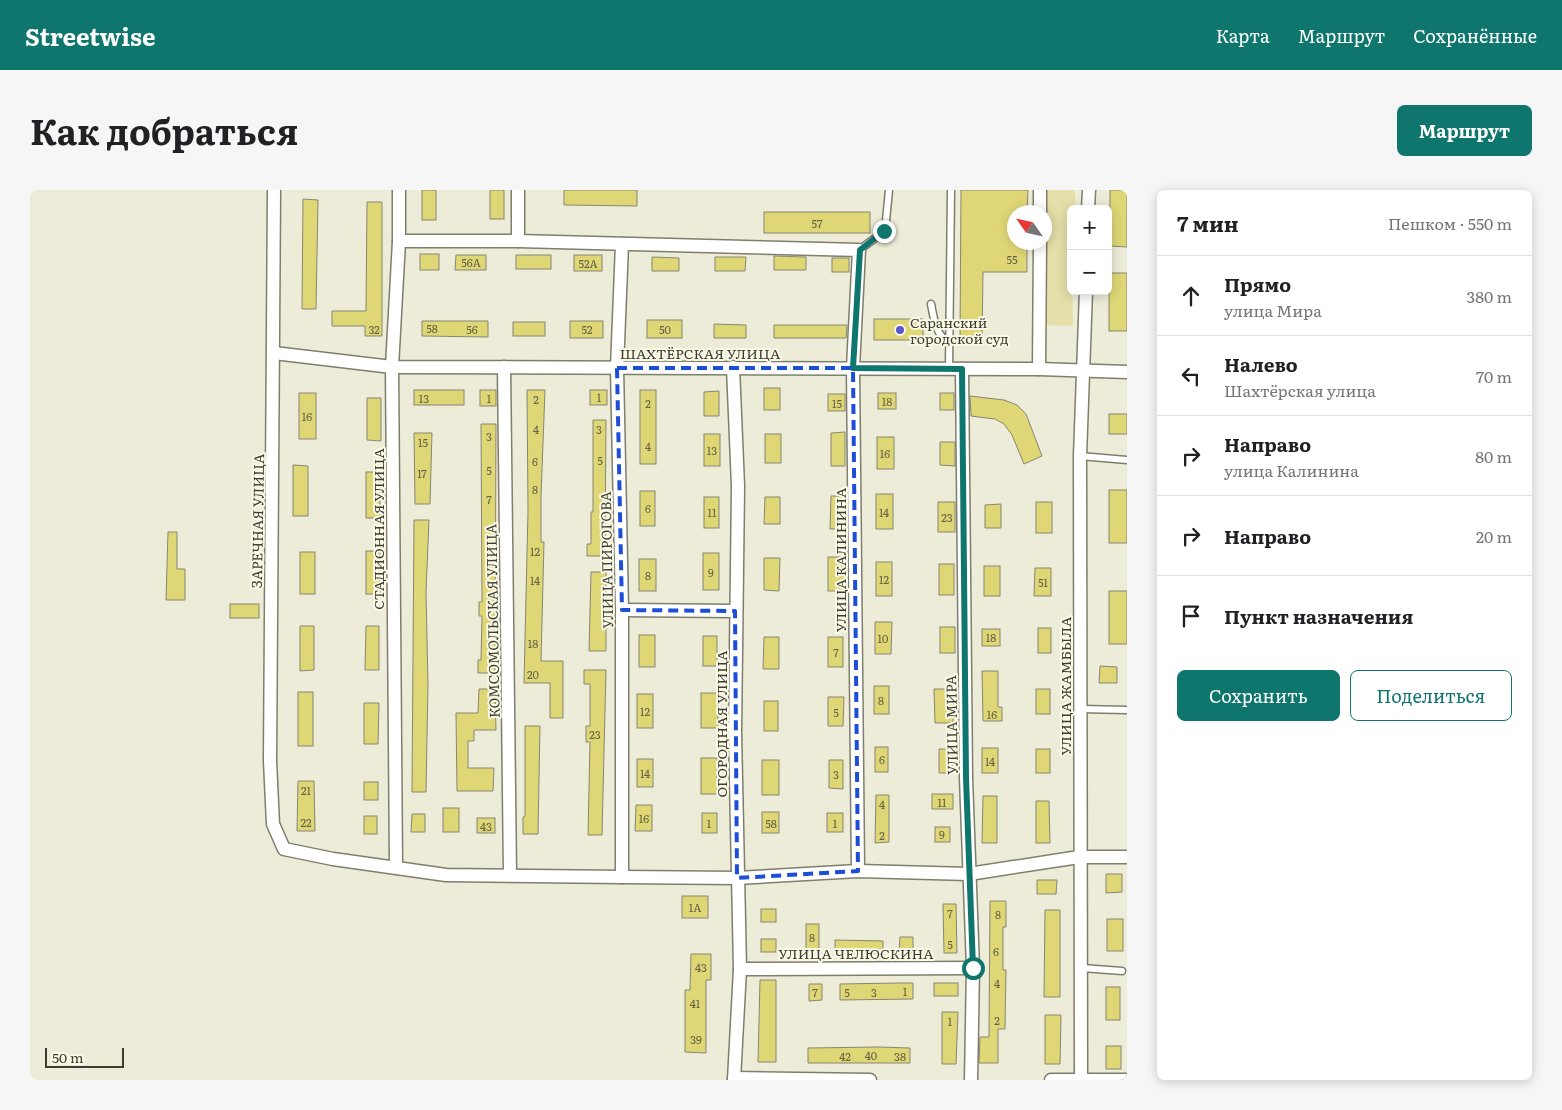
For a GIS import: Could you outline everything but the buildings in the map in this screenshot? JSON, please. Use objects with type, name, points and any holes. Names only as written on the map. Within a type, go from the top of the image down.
[{"type":"street","name":"ЗАРЕЧНАЯ УЛИЦА","points":[[274,190],[270,762],[272,824],[284,849],[333,859],[396,867]]},
{"type":"street","name":"СТАДИОННАЯ УЛИЦА","points":[[396,867],[392,367],[399,241],[399,190]]},
{"type":"street","points":[[518,190],[518,241]]},
{"type":"street","points":[[1040,190],[1040,205]]},
{"type":"street","points":[[1088,205],[1089,190]]},
{"type":"street","points":[[399,241],[518,241],[860,250]]},
{"type":"street","name":"УЛИЦА ПИРОГОВА","points":[[622,244],[617,368],[622,610],[622,877]]},
{"type":"street","name":"УЛИЦА КАЛИНИНА","points":[[858,871],[853,368],[860,250]]},
{"type":"street","points":[[1039,369],[1040,250]]},
{"type":"street","name":"УЛИЦА ЖАМБЫЛА","points":[[1081,1080],[1082,968],[1079,857],[1080,456],[1085,372],[1086,295]]},
{"type":"street","name":"ШАХТЁРСКАЯ УЛИЦА","points":[[274,353],[392,367],[1039,369],[1127,372]]},
{"type":"street","name":"КОМСОМОЛЬСКАЯ УЛИЦА","points":[[504,367],[510,875]]},
{"type":"street","name":"ОГОРОДНАЯ УЛИЦА","points":[[733,367],[738,486],[735,611],[737,878],[740,969],[734,1079]]},
{"type":"street","name":"УЛИЦА МИРА","points":[[955,369],[973,968],[971,1080]]},
{"type":"street","points":[[622,610],[735,611]]},
{"type":"street","points":[[396,867],[446,875],[737,878],[858,871],[969,874],[1079,857],[1127,857]]},
{"type":"street","name":"УЛИЦА ЧЕЛЮСКИНА","points":[[740,969],[973,968]]},
{"type":"street","points":[[734,1079],[870,1080]]},
{"type":"street","points":[[1051,1080],[1127,1080]]},
{"type":"lane","points":[[860,250],[884,231],[889,190]]},
{"type":"lane","points":[[951,190],[949,342],[955,369]]},
{"type":"lane","points":[[931,304],[938,330],[942,338],[949,342]]},
{"type":"lane","points":[[1080,456],[1127,460]]},
{"type":"lane","points":[[1080,709],[1127,710]]},
{"type":"lane","points":[[1082,968],[1122,971]]},
{"type":"highlighted area","points":[[617,368],[853,368],[858,871],[737,878],[735,611],[622,610]]},
{"type":"shaded area","points":[[1047,190],[1075,190],[1075,205],[1067,205],[1067,295],[1072,295],[1073,326],[1044,325],[1046,250],[1052,250],[1052,205],[1047,205]]},
{"type":"place","name":"Саранский городской суд","points":[[900,330]]},
{"type":"route","points":[[884,231],[860,250],[853,368],[962,369],[966,778],[973,968]]}]
